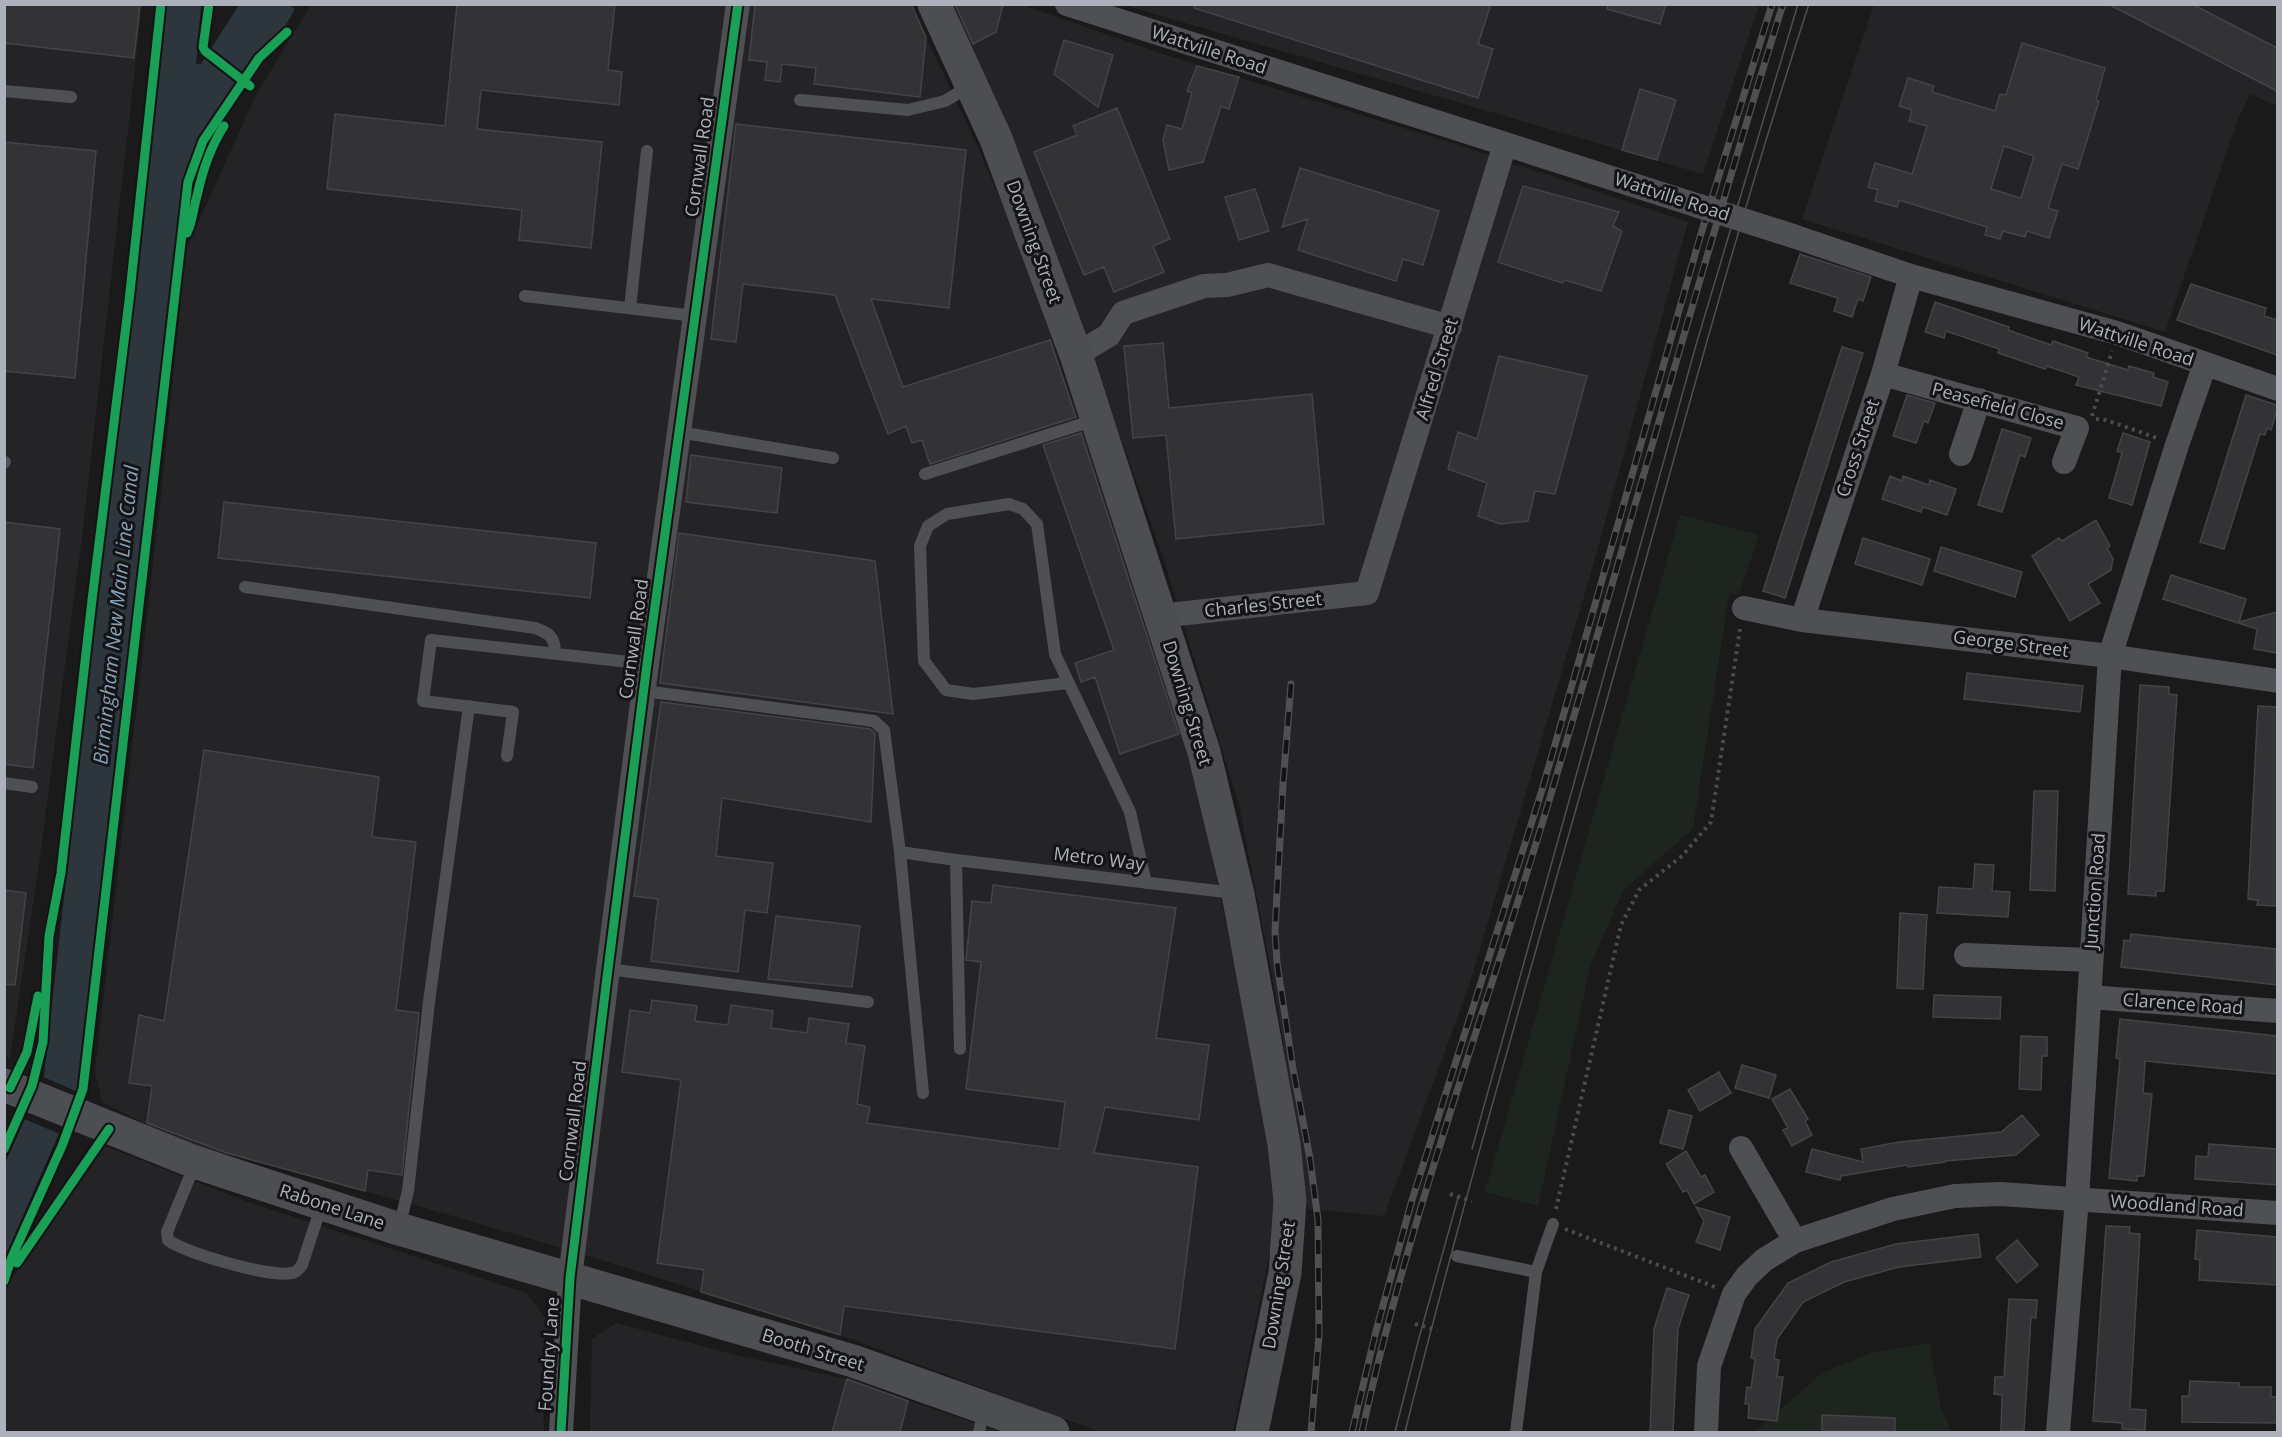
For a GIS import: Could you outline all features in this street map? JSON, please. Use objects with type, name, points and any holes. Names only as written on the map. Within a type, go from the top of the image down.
[{"type":"street","name":"Cornwall Road","points":[[570,1278],[647,664],[738,4]]},
{"type":"street","name":"Downing Street","points":[[934,4],[996,140],[1076,356],[1204,752],[1238,894],[1252,1019],[1284,1144],[1290,1216],[1285,1273],[1252,1432]]},
{"type":"street","name":"Wattville Road","points":[[1067,4],[1793,236],[1911,276],[2117,333],[2277,389]]},
{"type":"street","name":"Alfred Street","points":[[1367,593],[1505,144]]},
{"type":"street","points":[[1076,356],[1109,335],[1123,313],[1204,286],[1227,285],[1268,276],[1450,327]]},
{"type":"street","name":"Cross Street","points":[[1802,620],[1883,374],[1911,276]]},
{"type":"street","name":"Junction Road","points":[[2058,1432],[2077,1199],[2110,656],[2177,444],[2205,364]]},
{"type":"street","name":"Peasefield Close","points":[[1883,374],[2077,428],[2064,462]]},
{"type":"street","points":[[1961,454],[1978,400]]},
{"type":"street","name":"Charles Street","points":[[1160,616],[1367,593]]},
{"type":"street","name":"George Street","points":[[1744,608],[1802,620],[2110,656],[2277,681]]},
{"type":"street","points":[[1966,955],[2091,960]]},
{"type":"street","name":"Clarence Road","points":[[2089,997],[2277,1011]]},
{"type":"street","name":"Rabone Lane","points":[[10,1087],[196,1162],[399,1228],[570,1278]]},
{"type":"street","points":[[1741,1148],[1795,1241]]},
{"type":"street","name":"Woodland Road","points":[[1706,1432],[1709,1366],[1734,1294],[1747,1276],[1764,1260],[1795,1241],[1893,1209],[1955,1196],[2000,1194],[2277,1213]]},
{"type":"street","name":"Booth Street","points":[[570,1278],[853,1361],[982,1421],[1053,1432]]},
{"type":"street","name":"Foundry Lane","points":[[561,1432],[570,1278]]},
{"type":"lane","points":[[800,100],[908,110],[945,101],[971,85]]},
{"type":"lane","points":[[4,91],[71,97]]},
{"type":"lane","points":[[630,308],[647,151]]},
{"type":"lane","points":[[525,296],[695,316]]},
{"type":"lane","points":[[925,474],[1096,420]]},
{"type":"lane","points":[[679,432],[833,458]]},
{"type":"lane","points":[[1068,683],[973,694],[946,690],[924,661],[920,546],[928,526],[947,514],[1009,504],[1023,509],[1037,524],[1056,654],[1130,812],[1146,883]]},
{"type":"lane","points":[[245,587],[535,628],[548,633],[553,638],[555,653]]},
{"type":"lane","points":[[507,756],[513,712],[423,701],[431,640],[647,664]]},
{"type":"lane","points":[[644,691],[874,721],[884,730],[900,852],[924,1093]]},
{"type":"lane","points":[[399,1228],[408,1191],[429,1002],[469,706]]},
{"type":"lane","points":[[4,783],[32,787]]},
{"type":"lane","name":"Metro Way","points":[[900,852],[1238,894]]},
{"type":"lane","points":[[956,860],[960,1049]]},
{"type":"lane","points":[[608,969],[868,1002]]},
{"type":"lane","points":[[196,1162],[167,1232],[168,1240],[176,1246],[223,1263],[292,1274],[302,1265],[323,1203]]},
{"type":"lane","points":[[1516,1432],[1536,1272],[1553,1224]]},
{"type":"lane","points":[[1457,1256],[1536,1272]]},
{"type":"path","points":[[2117,333],[2091,418],[2106,420],[2177,444]]},
{"type":"path","points":[[1734,1294],[1553,1224],[1621,925],[1639,890],[1682,856],[1711,822],[1744,608]]},
{"type":"path","points":[[1450,1194],[1472,1201]]},
{"type":"path","points":[[1414,1324],[1437,1330]]},
{"type":"shaded area","points":[[5,5],[142,5],[83,529],[39,864],[10,1058],[5,1056]]},
{"type":"shaded area","points":[[311,5],[911,5],[978,147],[1025,258],[1183,733],[1203,813],[1243,1006],[1279,1207],[1233,1432],[1100,1432],[840,1335],[595,1258],[412,1204],[181,1142],[102,1102],[95,1071],[161,494],[186,249],[257,93]]},
{"type":"shaded area","points":[[951,5],[1022,5],[1166,55],[1452,143],[1688,222],[1594,562],[1469,986],[1384,1216],[1308,1209],[1275,991],[1239,805],[1162,554],[1100,379]]},
{"type":"shaded area","points":[[1124,5],[1759,5],[1703,174]]},
{"type":"shaded area","points":[[1874,5],[2277,5],[2277,106],[2250,94],[2238,119],[2165,332],[1802,219]]},
{"type":"shaded area","points":[[1680,515],[1759,535],[1739,594],[1729,594],[1693,829],[1624,889],[1591,963],[1538,1206],[1485,1192]]},
{"type":"shaded area","points":[[100,1144],[245,1201],[526,1293],[550,1324],[543,1396],[544,1432],[5,1432],[4,1290]]},
{"type":"shaded area","points":[[616,1323],[736,1355],[847,1379],[1000,1432],[590,1432],[592,1339]]},
{"type":"shaded area","points":[[1929,1343],[1941,1408],[1951,1432],[1755,1432],[1822,1373],[1870,1353]]},
{"type":"water","name":"Birmingham New Main Line Canal","points":[[165,5],[201,5],[196,64],[201,64],[239,5],[289,5],[295,9],[283,30],[258,52],[205,132],[185,178],[81,1083],[5,1257],[5,1163],[44,1077]]},
{"type":"pier","points":[[41,1076],[80,1093],[62,1135],[22,1118]]},
{"type":"building","points":[[4,4],[140,4],[134,58],[4,43]]},
{"type":"building","points":[[457,4],[615,4],[608,70],[622,72],[619,105],[481,90],[477,129],[602,142],[591,248],[519,240],[522,210],[327,189],[335,114],[445,126]]},
{"type":"building","points":[[755,4],[911,4],[926,37],[920,97],[814,84],[816,68],[782,64],[780,82],[765,80],[767,62],[749,60]]},
{"type":"building","points":[[955,4],[1003,4],[996,32],[973,44]]},
{"type":"building","points":[[1194,4],[1491,4],[1478,44],[1493,49],[1478,98],[1194,8]]},
{"type":"building","points":[[1608,4],[1666,4],[1660,24],[1607,9]]},
{"type":"building","points":[[2108,4],[2192,4],[2277,48],[2277,91]]},
{"type":"building","points":[[1064,40],[1113,55],[1098,107],[1054,74]]},
{"type":"building","points":[[2022,43],[2105,68],[2096,100],[2099,101],[2078,169],[2062,164],[2048,208],[2058,211],[2049,238],[2027,231],[2025,237],[2003,231],[2000,239],[1985,235],[1987,227],[1899,200],[1897,207],[1875,201],[1878,190],[1868,187],[1875,163],[1912,174],[1927,126],[1909,121],[1912,110],[1899,106],[1908,78],[1934,86],[1932,92],[1995,111],[2000,94],[2006,95]],"holes":[[[2004,146],[2034,156],[2021,198],[1991,189]]]},
{"type":"building","points":[[1197,66],[1239,77],[1229,109],[1221,106],[1203,162],[1169,170],[1163,140],[1167,125],[1182,129],[1192,93],[1187,91]]},
{"type":"building","points":[[1640,89],[1676,100],[1657,160],[1622,150]]},
{"type":"building","points":[[1117,108],[1170,239],[1153,246],[1164,272],[1114,292],[1104,267],[1084,275],[1034,152],[1077,135],[1073,126]]},
{"type":"building","points":[[736,124],[966,150],[949,308],[871,299],[903,387],[1050,340],[1076,417],[930,464],[922,440],[912,443],[906,426],[888,434],[835,295],[743,284],[736,342],[711,339]]},
{"type":"building","points":[[4,142],[96,151],[75,378],[4,371]]},
{"type":"building","points":[[1300,168],[1439,211],[1423,265],[1403,259],[1396,281],[1298,250],[1308,219],[1282,227]]},
{"type":"building","points":[[1523,186],[1619,212],[1613,226],[1622,231],[1601,291],[1565,280],[1562,283],[1498,262]]},
{"type":"building","points":[[1255,189],[1269,231],[1239,240],[1225,197]]},
{"type":"building","points":[[1800,254],[1871,277],[1863,301],[1858,299],[1852,317],[1834,311],[1838,298],[1790,283]]},
{"type":"building","points":[[2191,284],[2266,308],[2264,316],[2277,320],[2277,355],[2177,320]]},
{"type":"building","points":[[1935,302],[2009,327],[2008,330],[2051,345],[2053,341],[2088,353],[2086,357],[2128,370],[2129,366],[2154,373],[2153,377],[2168,382],[2161,406],[2076,385],[2079,377],[2047,366],[2045,369],[1998,353],[1999,349],[1946,331],[1944,338],[1925,332]]},
{"type":"building","points":[[1163,343],[1169,408],[1312,394],[1324,524],[1176,539],[1166,435],[1133,438],[1124,346]]},
{"type":"building","points":[[1842,347],[1863,353],[1785,598],[1763,591]]},
{"type":"building","points":[[1499,356],[1587,376],[1555,494],[1535,491],[1528,521],[1500,524],[1478,516],[1487,483],[1448,469],[1458,432],[1477,439]]},
{"type":"building","points":[[1907,395],[1935,403],[1928,423],[1924,421],[1916,443],[1893,436]]},
{"type":"building","points":[[2246,395],[2277,405],[2277,410],[2271,430],[2267,428],[2265,435],[2260,434],[2224,549],[2200,542]]},
{"type":"building","points":[[2002,429],[2031,438],[2025,457],[2020,455],[2002,512],[1978,505]]},
{"type":"building","points":[[1081,433],[1179,734],[1120,754],[1095,677],[1081,682],[1075,663],[1114,650],[1043,445]]},
{"type":"building","points":[[2123,433],[2150,442],[2132,505],[2109,498],[2122,453],[2117,451]]},
{"type":"building","points":[[691,455],[782,468],[777,513],[686,502]]},
{"type":"building","points":[[1890,476],[1902,481],[1903,476],[1929,485],[1930,480],[1956,489],[1947,515],[1923,507],[1921,512],[1882,499]]},
{"type":"building","points":[[224,502],[596,543],[590,598],[218,558]]},
{"type":"building","points":[[2096,520],[2110,546],[2107,548],[2113,559],[2111,570],[2088,584],[2100,603],[2070,621],[2032,556],[2059,538],[2062,541]]},
{"type":"building","points":[[4,522],[60,529],[33,768],[4,764]]},
{"type":"building","points":[[679,533],[875,561],[893,714],[660,683]]},
{"type":"building","points":[[1863,538],[1930,559],[1922,585],[1855,564]]},
{"type":"building","points":[[1941,547],[2022,572],[2015,597],[1934,571]]},
{"type":"building","points":[[2171,575],[2246,599],[2239,622],[2277,612],[2277,653],[2254,649],[2257,629],[2163,599]]},
{"type":"building","points":[[1967,673],[2083,686],[2080,712],[1964,699]]},
{"type":"building","points":[[2140,685],[2169,687],[2169,694],[2177,695],[2164,891],[2156,891],[2156,896],[2128,894]]},
{"type":"building","points":[[661,702],[870,729],[875,733],[871,822],[722,798],[716,856],[773,863],[767,913],[745,910],[738,972],[651,961],[658,899],[634,896]]},
{"type":"building","points":[[2258,706],[2277,707],[2277,906],[2257,905],[2258,900],[2248,899]]},
{"type":"building","points":[[204,750],[379,777],[372,837],[416,842],[396,1010],[419,1013],[402,1175],[368,1170],[365,1191],[227,1153],[147,1123],[152,1086],[129,1083],[139,1015],[164,1021]]},
{"type":"building","points":[[2034,791],[2058,791],[2055,891],[2030,890]]},
{"type":"building","points":[[1975,864],[1994,865],[1992,891],[2010,892],[2008,917],[1937,913],[1939,887],[1973,889]]},
{"type":"building","points":[[993,885],[1176,908],[1156,1038],[1209,1045],[1199,1120],[1105,1107],[1094,1153],[1198,1167],[1175,1349],[844,1306],[840,1335],[701,1292],[704,1270],[657,1263],[681,1080],[622,1072],[630,1010],[650,1013],[652,1000],[697,1006],[695,1021],[728,1025],[731,1005],[773,1011],[771,1028],[807,1033],[809,1018],[849,1024],[846,1043],[865,1046],[857,1104],[870,1107],[867,1123],[1059,1149],[1065,1102],[966,1089],[981,962],[966,960],[972,901],[991,903]]},
{"type":"building","points":[[4,890],[26,893],[15,985],[4,984]]},
{"type":"building","points":[[1900,913],[1927,915],[1923,989],[1897,988]]},
{"type":"building","points":[[776,916],[860,926],[852,987],[768,979]]},
{"type":"building","points":[[2131,934],[2276,949],[2277,985],[2121,967],[2124,940],[2130,941]]},
{"type":"building","points":[[1934,995],[2001,997],[2000,1019],[1933,1017]]},
{"type":"building","points":[[2120,1019],[2277,1036],[2277,1074],[2145,1061],[2143,1093],[2152,1094],[2144,1176],[2137,1176],[2137,1181],[2109,1178],[2120,1059],[2116,1058]]},
{"type":"building","points":[[2021,1036],[2047,1037],[2047,1056],[2042,1056],[2041,1090],[2019,1089]]},
{"type":"building","points":[[1742,1065],[1776,1075],[1769,1098],[1735,1088]]},
{"type":"building","points":[[1719,1072],[1731,1093],[1700,1111],[1688,1090]]},
{"type":"building","points":[[1790,1089],[1808,1119],[1805,1121],[1812,1135],[1792,1146],[1783,1130],[1788,1128],[1772,1099]]},
{"type":"building","points":[[1669,1110],[1692,1116],[1683,1149],[1660,1143]]},
{"type":"building","points":[[2022,1115],[2039,1135],[2016,1155],[1945,1161],[1908,1167],[1907,1165],[1841,1176],[1840,1180],[1806,1172],[1812,1149],[1863,1162],[1861,1149],[1899,1142],[2001,1132]]},
{"type":"building","points":[[2209,1144],[2277,1149],[2277,1185],[2195,1179],[2196,1156],[2208,1157]]},
{"type":"building","points":[[1686,1151],[1701,1177],[1705,1175],[1714,1192],[1694,1204],[1687,1190],[1683,1192],[1666,1164]]},
{"type":"building","points":[[1696,1207],[1730,1217],[1720,1250],[1696,1242],[1704,1221]]},
{"type":"building","points":[[2106,1226],[2130,1227],[2129,1233],[2140,1234],[2130,1409],[2146,1410],[2145,1430],[2122,1429],[2122,1423],[2093,1421]]},
{"type":"building","points":[[2197,1230],[2277,1237],[2277,1285],[2199,1280],[2200,1260],[2195,1259]]},
{"type":"building","points":[[1978,1234],[1981,1257],[1899,1267],[1844,1282],[1803,1302],[1777,1339],[1774,1359],[1779,1360],[1777,1377],[1783,1377],[1777,1421],[1748,1418],[1749,1404],[1745,1404],[1747,1387],[1751,1388],[1755,1359],[1751,1358],[1755,1329],[1788,1283],[1831,1262],[1896,1244]]},
{"type":"building","points":[[2017,1240],[2038,1265],[2017,1283],[1996,1258]]},
{"type":"building","points":[[1667,1288],[1689,1295],[1678,1329],[1673,1432],[1650,1432],[1654,1329]]},
{"type":"building","points":[[2009,1299],[2037,1300],[2036,1318],[2031,1317],[2024,1431],[2001,1431],[2002,1395],[1994,1394],[1995,1377],[2004,1377]]},
{"type":"building","points":[[847,1379],[908,1401],[900,1432],[832,1432]]},
{"type":"building","points":[[2190,1381],[2239,1383],[2239,1387],[2271,1387],[2271,1397],[2277,1397],[2277,1423],[2182,1422],[2182,1396],[2189,1396]]},
{"type":"building","points":[[1822,1415],[1895,1418],[1895,1432],[1822,1432]]},
{"type":"tram line","points":[[1472,1149],[1696,345],[1798,4]]},
{"type":"tram line","points":[[1405,1432],[1475,1167],[1700,365],[1809,4]]},
{"type":"tram line","points":[[1395,1432],[1458,1198]]},
{"type":"railway","points":[[1352,1432],[1376,1331],[1412,1200],[1542,790],[1700,237],[1772,4]]},
{"type":"railway","points":[[1362,1432],[1402,1271],[1450,1111],[1527,874],[1723,201],[1783,4]]},
{"type":"railway","points":[[1291,684],[1275,931],[1277,963],[1318,1220],[1319,1335],[1311,1432]]},
{"type":"cycle path","points":[[4,1149],[32,1086],[43,1042],[49,936],[61,873],[129,301],[161,4]]},
{"type":"cycle path","points":[[209,4],[203,47],[205,51],[250,86]]},
{"type":"cycle path","points":[[561,1432],[570,1278],[608,969],[647,664],[738,4]]},
{"type":"cycle path","points":[[4,1281],[12,1257],[62,1146],[83,1089],[188,182],[203,141],[259,58],[287,32]]},
{"type":"cycle path","points":[[187,233],[204,169],[224,126]]},
{"type":"cycle path","points":[[10,1088],[27,1052],[38,996]]},
{"type":"cycle path","points":[[17,1263],[109,1129]]}]
